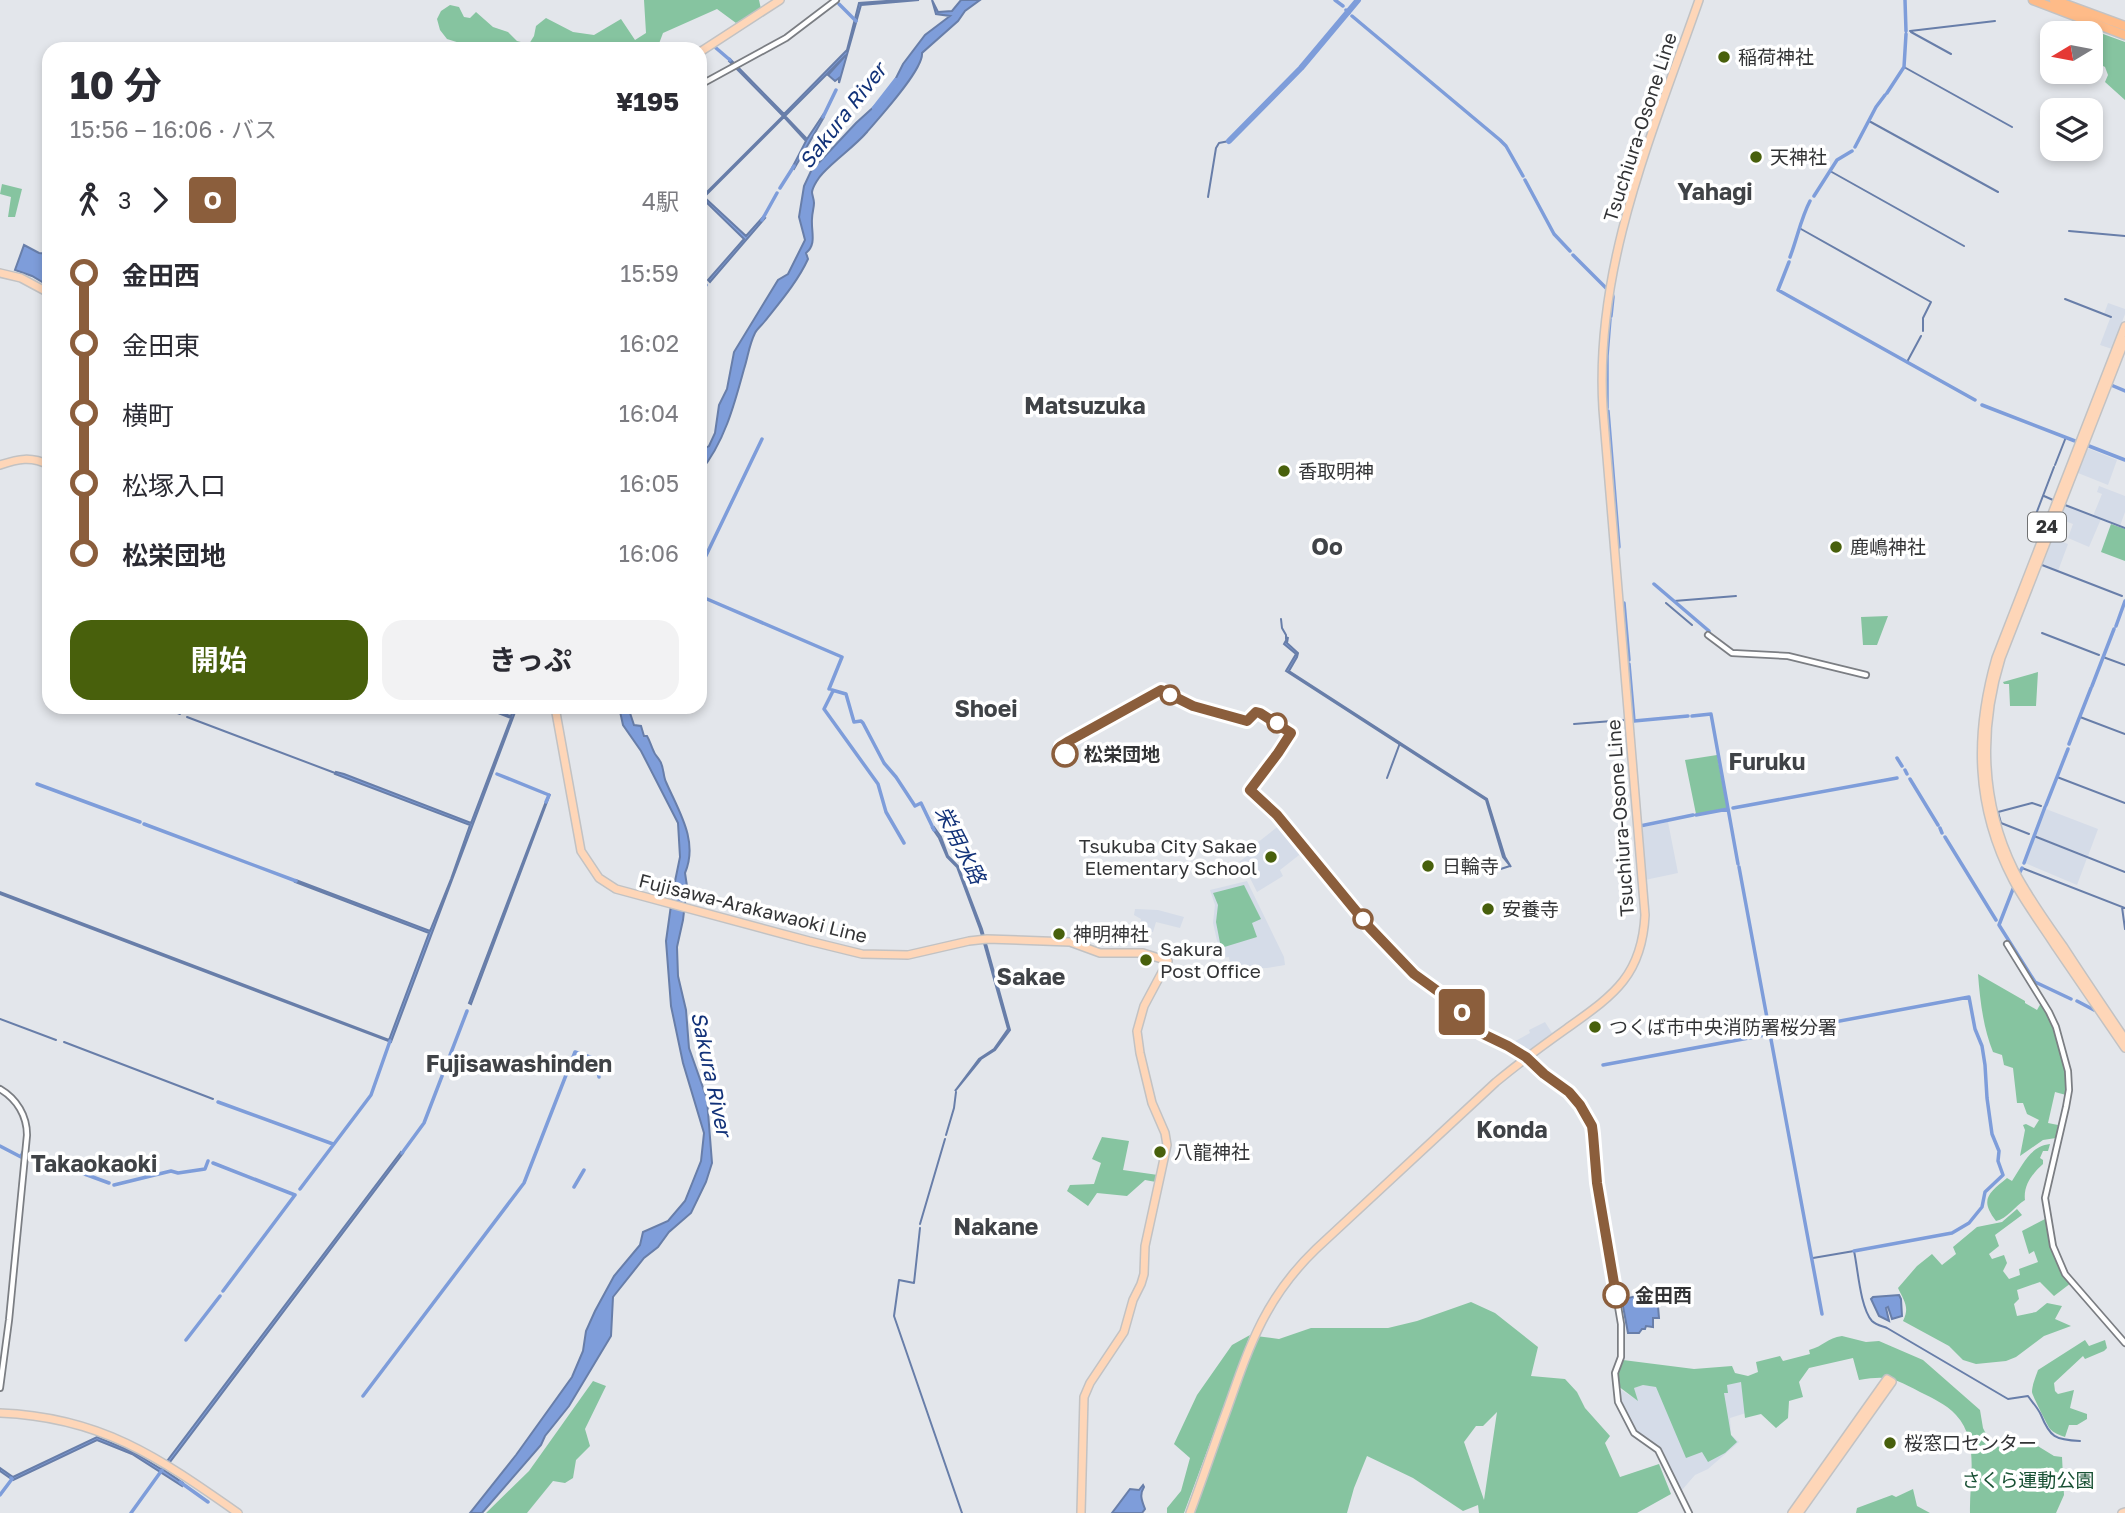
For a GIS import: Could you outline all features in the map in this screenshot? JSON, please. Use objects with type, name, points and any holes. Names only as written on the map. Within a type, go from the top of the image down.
[{"type":"highway","points":[[2033,0],[2125,35]]},
{"type":"highway","points":[[2054,0],[2125,26]]},
{"type":"main road","points":[[707,47],[780,0]]},
{"type":"main road","name":"Tsuchiura-Osone Line","points":[[1190,1513],[1250,1344],[1264,1315],[1297,1268],[1496,1082],[1615,991],[1634,963],[1645,915],[1603,410],[1602,349],[1609,293],[1627,213],[1643,158],[1699,0]]},
{"type":"main road","points":[[0,273],[21,278],[42,289]]},
{"type":"main road","name":"24","points":[[2125,326],[1996,658],[1985,702],[1981,760],[1984,795],[1992,828],[2013,880],[2125,1048]]},
{"type":"main road","name":"24","points":[[2125,340],[2001,658],[1990,703],[1986,750],[1993,811],[2013,868],[2036,908],[2125,1039]]},
{"type":"main road","points":[[0,465],[26,459],[42,462]]},
{"type":"main road","name":"Fujisawa-Arakawaoki Line","points":[[556,714],[581,851],[606,884],[735,922],[862,954],[908,955],[987,939],[1070,942],[1100,953],[1143,953],[1168,961],[1143,1006],[1137,1031],[1147,1085],[1166,1136],[1166,1149],[1146,1246],[1143,1282],[1133,1300],[1121,1338],[1090,1383],[1084,1397],[1081,1513]]},
{"type":"main road","points":[[1792,1513],[1887,1378],[1892,1382],[1799,1513]]},
{"type":"main road","points":[[0,1412],[66,1421],[116,1437],[166,1463],[238,1513]]},
{"type":"street","points":[[707,81],[786,38],[836,0]]},
{"type":"street","points":[[1708,635],[1732,653],[1783,655],[1866,675]]},
{"type":"street","points":[[1250,790],[1277,815],[1370,928],[1414,974],[1450,1000],[1481,1033],[1526,1057],[1569,1092],[1580,1105],[1592,1126],[1597,1183],[1622,1338],[1621,1357],[1615,1373],[1618,1402],[1634,1433],[1658,1450],[1689,1513]]},
{"type":"street","points":[[2007,944],[2052,1019],[2068,1071],[2066,1107],[2045,1198],[2053,1246],[2065,1274],[2125,1343]]},
{"type":"street","points":[[0,1089],[18,1104],[27,1126],[0,1388]]},
{"type":"shaded area","points":[[2108,303],[2125,309],[2112,349],[2100,345],[2111,316],[2104,314]]},
{"type":"shaded area","points":[[2087,448],[2117,460],[2108,485],[2078,473]]},
{"type":"shaded area","points":[[2099,486],[2125,496],[2125,512],[2120,526],[2101,519],[2089,547],[2068,538],[2073,524],[2060,519],[2066,505],[2093,516],[2102,494],[2097,492]]},
{"type":"shaded area","points":[[2053,538],[2068,544],[2058,571],[2043,564]]},
{"type":"shaded area","points":[[2046,809],[2098,829],[2088,856],[2036,836]]},
{"type":"shaded area","points":[[1668,822],[1678,873],[1645,880],[1640,828]]},
{"type":"shaded area","name":"Tsukuba City Sakae Elementary School","points":[[1281,824],[1303,852],[1280,870],[1283,876],[1257,892],[1243,864],[1239,862],[1259,847],[1257,843]]},
{"type":"shaded area","points":[[2035,837],[2087,858],[2077,885],[2025,863]]},
{"type":"shaded area","points":[[1247,881],[1284,957],[1285,965],[1231,969],[1229,957],[1221,958],[1213,923],[1215,905],[1210,890]]},
{"type":"shaded area","points":[[1135,909],[1158,910],[1184,917],[1180,928],[1156,922],[1153,932],[1140,931],[1141,919],[1134,915]]},
{"type":"shaded area","points":[[1545,1022],[1552,1033],[1528,1052],[1522,1052],[1510,1044],[1530,1033],[1529,1030]]},
{"type":"shaded area","points":[[1741,1381],[1746,1413],[1730,1418],[1731,1435],[1739,1442],[1708,1469],[1695,1475],[1682,1490],[1660,1447],[1636,1431],[1624,1412],[1618,1388],[1637,1400],[1634,1388],[1643,1385],[1658,1387],[1669,1382],[1723,1386]]},
{"type":"green space","points":[[644,0],[759,0],[761,9],[736,23],[717,9],[663,33],[660,42],[530,42],[536,26],[546,18],[573,32],[594,35],[621,19],[635,40],[646,33]]},
{"type":"green space","points":[[450,5],[459,7],[464,17],[470,18],[476,12],[493,27],[508,32],[521,42],[457,42],[447,39],[440,30],[437,19],[441,11]]},
{"type":"green space","points":[[2104,34],[2125,42],[2125,100],[2105,82],[2108,75],[2105,67]]},
{"type":"green space","points":[[2,184],[22,189],[15,217],[8,217],[11,197],[0,194]]},
{"type":"green space","points":[[2111,524],[2125,529],[2125,561],[2101,552]]},
{"type":"green space","points":[[1888,616],[1877,645],[1863,645],[1861,617]]},
{"type":"green space","points":[[2038,672],[2036,706],[2010,706],[2009,684],[2003,682]]},
{"type":"green space","points":[[1717,755],[1727,808],[1696,814],[1685,760]]},
{"type":"green space","points":[[1244,885],[1261,919],[1252,923],[1257,937],[1221,948],[1216,922],[1218,905],[1213,893]]},
{"type":"green space","points":[[1978,974],[2037,1010],[2041,1003],[2057,1035],[2064,1059],[2066,1095],[2055,1092],[2048,1123],[2058,1125],[2056,1138],[2043,1140],[2020,1156],[2025,1130],[2023,1125],[2034,1128],[2039,1120],[2027,1114],[2023,1103],[2017,1103],[2013,1068],[2004,1065],[2002,1055],[1993,1052],[1984,1023]]},
{"type":"green space","points":[[1102,1137],[1129,1141],[1123,1170],[1158,1175],[1156,1182],[1145,1180],[1127,1196],[1097,1193],[1088,1206],[1067,1191],[1070,1185],[1094,1184],[1101,1163],[1092,1159]]},
{"type":"green space","points":[[2050,1144],[2048,1151],[2043,1151],[2040,1158],[2043,1164],[2027,1184],[2025,1200],[2004,1218],[1996,1221],[1987,1202],[1991,1192],[2007,1178],[2012,1181],[2032,1153]]},
{"type":"green space","points":[[2017,1209],[2022,1215],[1995,1235],[1999,1246],[1989,1254],[1992,1259],[2004,1255],[2007,1263],[2003,1271],[2009,1279],[2020,1275],[2019,1269],[2038,1262],[2034,1251],[2029,1254],[2022,1231],[2045,1219],[2057,1260],[2071,1283],[2054,1296],[2040,1282],[2017,1290],[2019,1299],[2014,1304],[2017,1316],[2036,1312],[2047,1303],[2062,1306],[2055,1319],[2071,1326],[2044,1336],[2016,1357],[2006,1361],[1976,1364],[1963,1360],[1949,1346],[1903,1321],[1906,1308],[1898,1288],[1917,1266],[1932,1254],[1942,1265],[1956,1254],[1953,1247],[1977,1227],[2002,1222]]},
{"type":"green space","points":[[1471,1302],[1495,1313],[1538,1347],[1531,1376],[1565,1379],[1577,1392],[1585,1408],[1610,1436],[1605,1443],[1620,1477],[1659,1464],[1671,1494],[1637,1513],[1479,1513],[1478,1505],[1463,1511],[1413,1478],[1367,1456],[1347,1513],[1194,1513],[1256,1336],[1279,1339],[1311,1328],[1388,1328]],"holes":[[[1497,1412],[1484,1500],[1464,1442],[1476,1426],[1483,1426]]]},
{"type":"green space","points":[[1250,1335],[1184,1513],[1167,1513],[1167,1508],[1181,1491],[1190,1458],[1174,1444],[1197,1395],[1232,1345]]},
{"type":"green space","name":"さくら運動公園","points":[[1842,1336],[1866,1342],[1879,1341],[1923,1360],[1980,1410],[1988,1438],[2000,1448],[2011,1450],[2031,1442],[2054,1456],[2062,1457],[2064,1495],[2056,1513],[1970,1513],[1971,1449],[1968,1436],[1956,1415],[1939,1402],[1897,1381],[1884,1378],[1859,1380],[1853,1358],[1809,1368],[1799,1382],[1803,1397],[1789,1401],[1788,1418],[1776,1428],[1761,1414],[1745,1418],[1741,1382],[1727,1385],[1728,1393],[1724,1393],[1731,1435],[1737,1442],[1725,1453],[1708,1462],[1702,1452],[1686,1458],[1656,1387],[1643,1385],[1634,1388],[1638,1401],[1618,1386],[1618,1369],[1623,1360],[1694,1369],[1732,1366],[1735,1373],[1748,1376],[1758,1372],[1756,1362],[1780,1356],[1783,1361],[1810,1354],[1809,1350]]},
{"type":"green space","points":[[2085,1340],[2089,1346],[2105,1340],[2107,1348],[2085,1359],[2083,1356],[2054,1383],[2058,1394],[2074,1390],[2070,1408],[2087,1414],[2087,1419],[2077,1425],[2069,1425],[2065,1437],[2050,1429],[2032,1392],[2033,1386],[2038,1370]]},
{"type":"green space","points":[[593,1381],[606,1386],[585,1429],[590,1446],[576,1460],[573,1478],[565,1483],[553,1481],[527,1513],[486,1513],[529,1471]]},
{"type":"green space","points":[[1913,1489],[1917,1506],[1930,1513],[1856,1513],[1857,1508],[1892,1495],[1896,1497]]},
{"type":"water","points":[[919,0],[861,5],[839,83],[839,78],[835,81],[828,75],[846,55],[785,116],[807,139],[823,115],[824,117],[794,169],[792,168],[806,141],[784,117],[707,194],[783,116],[730,59],[784,114],[847,50],[859,3]]},
{"type":"water","points":[[932,0],[938,12],[952,11],[961,0],[980,0],[922,53],[916,70],[890,105],[816,182],[812,192],[813,238],[806,253],[808,259],[788,291],[755,333],[727,424],[707,462],[707,447],[715,433],[719,405],[727,389],[734,352],[778,280],[788,274],[805,240],[799,217],[804,186],[811,171],[856,123],[888,94],[903,64],[925,35],[950,16],[936,14]]},
{"type":"water","points":[[707,200],[746,236],[763,217],[765,218],[710,282],[708,280],[744,239],[707,203]]},
{"type":"water","points":[[24,245],[42,253],[42,282],[15,270]]},
{"type":"water","points":[[1288,637],[1287,643],[1298,653],[1289,671],[1487,799],[1505,857],[1511,867],[1503,857],[1486,800],[1286,671],[1296,654],[1284,644]]},
{"type":"water","points":[[501,714],[514,714],[391,1042],[0,894],[389,1040],[429,933],[295,882],[296,880],[430,931],[470,825],[335,774],[344,774],[471,823],[511,718]]},
{"type":"water","points":[[621,714],[630,714],[634,725],[641,726],[644,736],[647,736],[661,763],[688,838],[689,861],[685,873],[687,886],[677,947],[678,976],[686,1010],[689,1048],[707,1099],[712,1163],[691,1213],[644,1258],[613,1297],[611,1336],[569,1406],[541,1445],[482,1513],[470,1513],[572,1377],[583,1351],[586,1331],[614,1276],[640,1245],[643,1232],[668,1221],[685,1201],[701,1161],[704,1133],[683,1063],[671,1006],[666,941],[680,857],[678,823],[641,751],[623,725]]},
{"type":"water","points":[[550,794],[471,1004],[469,1003]]},
{"type":"water","points":[[934,827],[948,856],[958,866],[982,929],[1010,1030],[995,1050],[981,1059],[955,1091],[979,1059],[994,1049],[1008,1029],[980,929],[957,867],[947,857],[932,828]]},
{"type":"water","points":[[401,1152],[403,1153],[164,1470],[183,1483],[182,1486],[132,1454],[97,1440],[13,1480],[0,1471],[0,1468],[13,1477],[97,1437],[133,1452],[161,1469]]},
{"type":"water","points":[[1655,1292],[1659,1318],[1653,1318],[1653,1327],[1646,1326],[1639,1333],[1628,1333],[1623,1299]]},
{"type":"water","points":[[1899,1295],[1902,1316],[1892,1319],[1888,1307],[1889,1321],[1879,1316],[1871,1299]]},
{"type":"water","points":[[1143,1485],[1145,1509],[1142,1513],[1112,1513],[1130,1489],[1139,1490]]},
{"type":"waterway","points":[[1335,0],[1343,6]]},
{"type":"waterway","points":[[1229,141],[1301,68],[1358,0]]},
{"type":"waterway","points":[[1905,0],[1906,31]]},
{"type":"waterway","points":[[839,4],[856,21]]},
{"type":"waterway","points":[[1346,10],[1349,13]]},
{"type":"waterway","points":[[1352,16],[1500,140],[1523,176]]},
{"type":"waterway","points":[[1910,31],[1995,21]]},
{"type":"waterway","points":[[1911,32],[1951,54]]},
{"type":"waterway","points":[[1887,93],[1904,67],[1906,34]]},
{"type":"waterway","points":[[716,48],[730,60]]},
{"type":"waterway","points":[[1904,67],[2012,127]]},
{"type":"waterway","name":"Sakura River","points":[[875,108],[896,81]]},
{"type":"waterway","points":[[823,117],[836,90]]},
{"type":"waterway","points":[[1855,147],[1885,95]]},
{"type":"waterway","points":[[1869,121],[1998,192]]},
{"type":"waterway","points":[[1208,197],[1216,148],[1219,143],[1229,141]]},
{"type":"waterway","points":[[1814,196],[1837,160],[1852,151]]},
{"type":"waterway","points":[[780,188],[794,166]]},
{"type":"waterway","points":[[1830,171],[1964,246]]},
{"type":"waterway","points":[[1525,180],[1554,234],[1570,251]]},
{"type":"waterway","points":[[762,220],[777,193]]},
{"type":"waterway","points":[[1790,257],[1810,201]]},
{"type":"waterway","points":[[1801,229],[1931,302],[1923,318],[1923,331]]},
{"type":"waterway","points":[[2069,231],[2125,236]]},
{"type":"waterway","points":[[1573,255],[1606,288]]},
{"type":"waterway","points":[[1789,262],[1778,290],[1975,400]]},
{"type":"waterway","points":[[1611,316],[1612,293]]},
{"type":"waterway","points":[[2065,299],[2111,317]]},
{"type":"waterway","points":[[1607,408],[1610,319]]},
{"type":"waterway","points":[[1907,362],[1921,336]]},
{"type":"waterway","points":[[2111,385],[2125,391]]},
{"type":"waterway","points":[[1982,405],[2075,441]]},
{"type":"waterway","points":[[1608,411],[1619,547]]},
{"type":"waterway","points":[[2055,465],[2066,437]]},
{"type":"waterway","name":"栄用水路","points":[[707,553],[762,439]]},
{"type":"waterway","points":[[2089,446],[2125,460]]},
{"type":"waterway","points":[[2033,522],[2054,467]]},
{"type":"waterway","points":[[2044,496],[2053,500]]},
{"type":"waterway","points":[[2065,505],[2125,528]]},
{"type":"waterway","points":[[2042,565],[2122,596]]},
{"type":"waterway","points":[[1654,584],[1709,631]]},
{"type":"waterway","points":[[1674,601],[1736,596]]},
{"type":"waterway","name":"栄用水路","points":[[707,599],[842,657],[829,689]]},
{"type":"waterway","points":[[2116,626],[2125,601]]},
{"type":"waterway","points":[[1624,603],[1629,660]]},
{"type":"waterway","points":[[1666,603],[1692,625]]},
{"type":"waterway","points":[[1281,619],[1286,639]]},
{"type":"waterway","points":[[2092,686],[2114,629]]},
{"type":"waterway","points":[[2042,633],[2099,655]]},
{"type":"waterway","points":[[2103,657],[2125,665]]},
{"type":"waterway","points":[[1629,664],[1634,721],[1688,716]]},
{"type":"waterway","points":[[2069,744],[2091,688]]},
{"type":"waterway","name":"栄用水路","points":[[832,690],[846,694],[854,722],[863,723],[884,763],[915,806],[921,803],[934,830]]},
{"type":"waterway","points":[[833,691],[824,709],[878,784],[886,812],[904,843]]},
{"type":"waterway","points":[[1692,716],[1711,714],[1738,864]]},
{"type":"waterway","points":[[187,717],[335,773]]},
{"type":"waterway","points":[[2080,717],[2125,734]]},
{"type":"waterway","points":[[1574,724],[1625,720]]},
{"type":"waterway","points":[[1387,778],[1400,743]]},
{"type":"waterway","points":[[2046,805],[2068,749]]},
{"type":"waterway","points":[[1897,758],[1902,766]]},
{"type":"waterway","points":[[1905,770],[1907,774]]},
{"type":"waterway","points":[[497,774],[549,795],[546,802]]},
{"type":"waterway","points":[[2057,777],[2125,803]]},
{"type":"waterway","points":[[1733,808],[1897,778]]},
{"type":"waterway","points":[[1910,779],[1938,825]]},
{"type":"waterway","points":[[37,784],[140,822]]},
{"type":"waterway","points":[[2029,834],[2001,823],[1998,812],[2032,803],[2041,806]]},
{"type":"waterway","points":[[2024,863],[2045,807]]},
{"type":"waterway","points":[[1696,815],[1728,809]]},
{"type":"waterway","points":[[1640,826],[1693,815]]},
{"type":"waterway","points":[[144,824],[296,881]]},
{"type":"waterway","points":[[1940,828],[1942,833]]},
{"type":"waterway","points":[[2034,836],[2125,872]]},
{"type":"waterway","points":[[1945,837],[1996,920]]},
{"type":"waterway","points":[[1485,874],[1510,866]]},
{"type":"waterway","points":[[1739,867],[1822,1314]]},
{"type":"waterway","points":[[2022,868],[2125,908]]},
{"type":"waterway","points":[[2020,872],[2022,868]]},
{"type":"waterway","points":[[2013,889],[1999,925],[2035,982],[2071,999]]},
{"type":"waterway","points":[[2122,907],[2125,929]]},
{"type":"waterway","points":[[1603,1065],[1969,997],[1975,1029],[1982,1046],[1992,1134],[1999,1151],[1998,1161],[2003,1175],[1985,1192],[1982,1207],[1969,1223],[1952,1233],[1854,1251]]},
{"type":"waterway","points":[[2077,1001],[2094,1010]]},
{"type":"waterway","points":[[402,1153],[424,1123],[467,1011]]},
{"type":"waterway","points":[[0,1019],[56,1040]]},
{"type":"waterway","points":[[300,1189],[371,1095],[390,1041]]},
{"type":"waterway","points":[[64,1042],[213,1099]]},
{"type":"waterway","points":[[363,1396],[524,1183],[575,1052],[596,1059],[599,1077]]},
{"type":"waterway","points":[[946,1135],[956,1092]]},
{"type":"waterway","points":[[218,1102],[333,1144]]},
{"type":"waterway","points":[[920,1224],[945,1139]]},
{"type":"waterway","points":[[0,1146],[21,1157],[23,1152]]},
{"type":"waterway","points":[[30,1154],[109,1183]]},
{"type":"waterway","points":[[114,1185],[171,1171],[178,1173],[205,1169],[208,1161]]},
{"type":"waterway","points":[[213,1163],[295,1195],[223,1291]]},
{"type":"waterway","points":[[574,1187],[584,1170]]},
{"type":"waterway","points":[[920,1228],[914,1283],[899,1280],[894,1316],[962,1513]]},
{"type":"waterway","points":[[1813,1258],[1854,1251],[1862,1297],[1868,1315],[1874,1322],[2008,1399],[2028,1396],[2054,1436],[2080,1441]]},
{"type":"waterway","points":[[186,1340],[220,1296]]},
{"type":"waterway","points":[[131,1513],[162,1470]]},
{"type":"waterway","points":[[0,1495],[11,1478]]},
{"type":"waterway","points":[[180,1482],[208,1502]]},
{"type":"bus line","name":"O","points":[[1065,754],[1061,746],[1161,690],[1193,706],[1247,721],[1256,712],[1260,713],[1291,733],[1250,790],[1277,815],[1370,928],[1414,974],[1450,1000],[1481,1033],[1522,1054],[1569,1092],[1586,1115],[1592,1126],[1597,1183],[1616,1295]]},
{"type":"place","name":"稲荷神社","points":[[1724,57]]},
{"type":"place","name":"天神社","points":[[1756,157]]},
{"type":"place","name":"香取明神","points":[[1284,471]]},
{"type":"place","name":"鹿嶋神社","points":[[1836,547]]},
{"type":"place","name":"松栄団地","points":[[1065,754]]},
{"type":"place","name":"Tsukuba City Sakae Elementary School","points":[[1271,857]]},
{"type":"place","name":"日輪寺","points":[[1428,866]]},
{"type":"place","name":"安養寺","points":[[1488,909]]},
{"type":"place","name":"神明神社","points":[[1059,934]]},
{"type":"place","name":"Sakura Post Office","points":[[1146,960]]},
{"type":"place","name":"つくば市中央消防署桜分署","points":[[1595,1027]]},
{"type":"place","name":"八龍神社","points":[[1160,1152]]},
{"type":"place","name":"金田西","points":[[1616,1295]]},
{"type":"place","name":"桜窓口センター","points":[[1890,1443]]},
{"type":"district","name":"Yahagi","points":[[1715,192]]},
{"type":"district","name":"Matsuzuka","points":[[1085,406]]},
{"type":"district","name":"Oo","points":[[1327,547]]},
{"type":"district","name":"Shoei","points":[[986,709]]},
{"type":"district","name":"Furuku","points":[[1767,762]]},
{"type":"district","name":"Sakae","points":[[1031,977]]},
{"type":"district","name":"Fujisawashinden","points":[[519,1064]]},
{"type":"district","name":"Konda","points":[[1512,1130]]},
{"type":"district","name":"Takaokaoki","points":[[94,1164]]},
{"type":"district","name":"Nakane","points":[[996,1227]]}]
